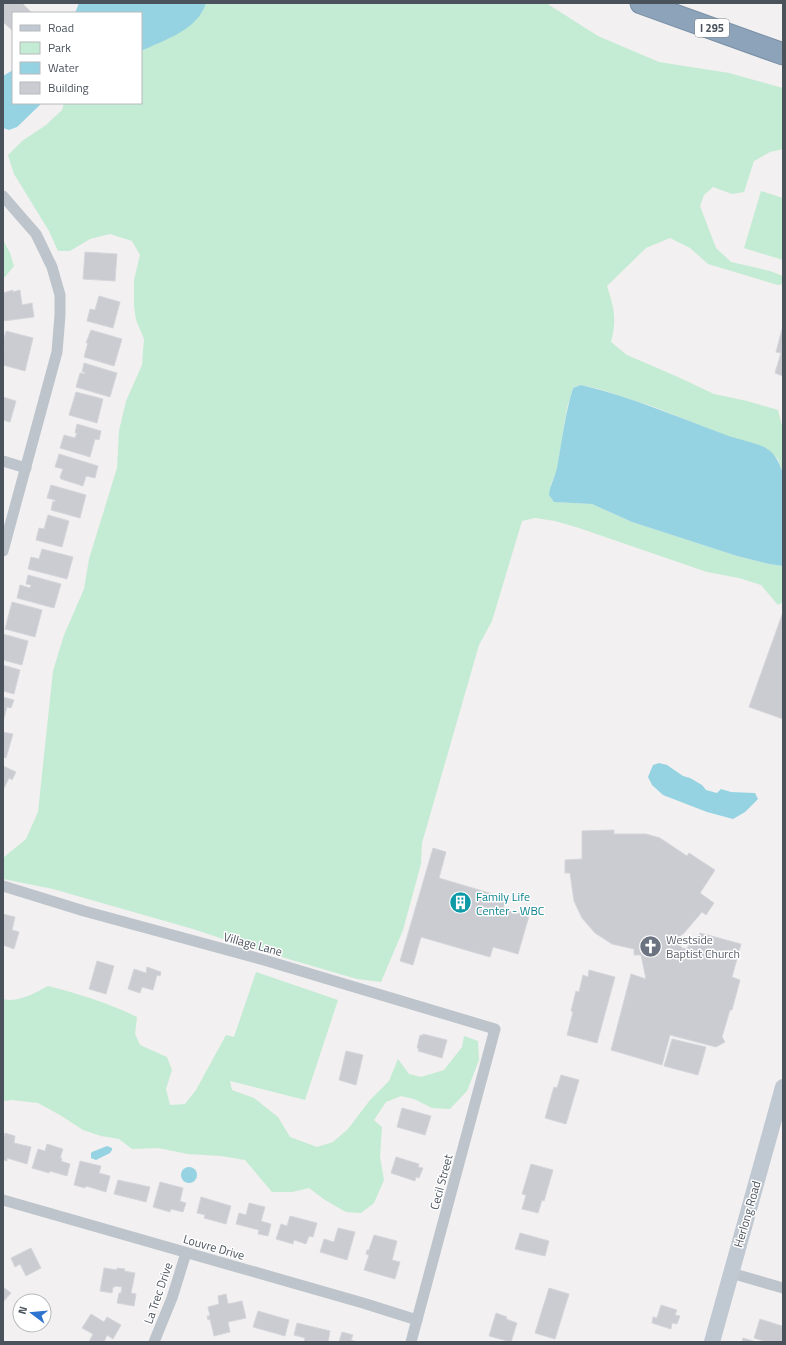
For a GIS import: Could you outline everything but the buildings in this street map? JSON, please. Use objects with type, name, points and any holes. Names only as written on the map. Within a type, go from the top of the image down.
[{"type":"highway","name":"I 295","points":[[641,3],[783,54]]},
{"type":"street","points":[[3,196],[36,234],[52,267],[60,295],[57,352],[3,551]]},
{"type":"street","points":[[3,461],[26,468]]},
{"type":"street","name":"Village Lane","points":[[3,886],[84,911],[264,960],[495,1030]]},
{"type":"street","name":"Cecil Street","points":[[411,1342],[495,1030]]},
{"type":"street","name":"Herlong Road","points":[[712,1342],[782,1095]]},
{"type":"street","name":"Louvre Drive","points":[[3,1200],[363,1303],[417,1320]]},
{"type":"street","name":"La Trec Drive","points":[[154,1342],[172,1298],[186,1253]]},
{"type":"street","points":[[731,1273],[783,1288]]},
{"type":"green space","points":[[206,3],[546,3],[598,36],[659,62],[729,73],[783,88],[783,149],[770,152],[754,161],[744,192],[732,194],[713,187],[704,195],[700,206],[716,248],[731,262],[770,271],[783,276],[783,284],[778,285],[708,264],[690,248],[670,238],[646,248],[607,286],[614,314],[614,327],[611,342],[627,355],[714,394],[747,401],[778,410],[783,429],[783,473],[778,459],[766,448],[727,436],[654,407],[599,389],[581,385],[573,388],[567,408],[557,470],[551,484],[555,502],[592,504],[632,522],[737,556],[783,566],[783,602],[778,605],[761,585],[739,578],[707,572],[579,528],[555,521],[535,518],[522,521],[492,621],[479,645],[422,843],[421,864],[403,930],[381,982],[357,979],[247,947],[193,929],[53,889],[3,879],[3,858],[26,839],[38,812],[53,671],[64,635],[84,589],[89,559],[117,468],[119,431],[126,401],[142,365],[144,339],[136,320],[134,306],[134,280],[140,255],[132,241],[110,234],[90,239],[70,251],[58,251],[49,231],[14,174],[8,155],[22,141],[46,125],[62,110],[64,104],[142,104],[142,51],[182,31]]},
{"type":"green space","points":[[761,191],[783,198],[783,260],[744,248]]},
{"type":"green space","points":[[3,240],[10,253],[14,266],[5,277],[3,277]]},
{"type":"green space","points":[[256,972],[338,1000],[305,1100],[230,1081],[232,1090],[254,1098],[278,1117],[290,1137],[317,1147],[333,1142],[348,1129],[370,1100],[389,1081],[398,1059],[409,1074],[421,1077],[444,1070],[462,1047],[464,1036],[478,1041],[479,1060],[467,1091],[450,1109],[432,1108],[414,1099],[401,1096],[386,1102],[374,1120],[382,1127],[380,1157],[384,1180],[374,1203],[361,1213],[346,1212],[325,1200],[309,1188],[292,1192],[272,1192],[245,1160],[221,1156],[188,1154],[158,1148],[132,1149],[119,1139],[101,1136],[83,1130],[38,1103],[12,1100],[3,1101],[3,999],[15,1000],[48,986],[94,999],[137,1017],[135,1034],[140,1045],[167,1057],[172,1070],[166,1089],[170,1105],[185,1104],[196,1090],[226,1035],[234,1037]]},
{"type":"water","points":[[79,3],[206,3],[196,20],[188,27],[170,38],[142,51],[142,12],[75,12]]},
{"type":"water","points":[[12,71],[12,104],[41,104],[17,127],[9,130],[3,128],[3,76]]},
{"type":"water","points":[[581,385],[636,401],[726,435],[758,444],[769,450],[777,459],[783,473],[783,566],[737,556],[632,522],[592,504],[554,502],[549,495],[550,488],[557,468],[568,408],[573,388]]},
{"type":"water","points":[[659,763],[667,765],[683,776],[690,778],[702,785],[706,790],[717,793],[721,789],[731,792],[755,793],[758,799],[745,812],[733,819],[707,812],[663,795],[652,785],[648,777],[653,765]]},
{"type":"water","points":[[107,1146],[112,1148],[110,1153],[96,1160],[91,1158],[92,1152]]},
{"type":"water","points":[[189,1167],[195,1169],[197,1175],[195,1181],[189,1183],[183,1181],[181,1175],[183,1169]]},
{"type":"place","name":"Family Life Center - WBC","points":[[461,903]]},
{"type":"place","name":"Westside Baptist Church","points":[[651,946]]}]
